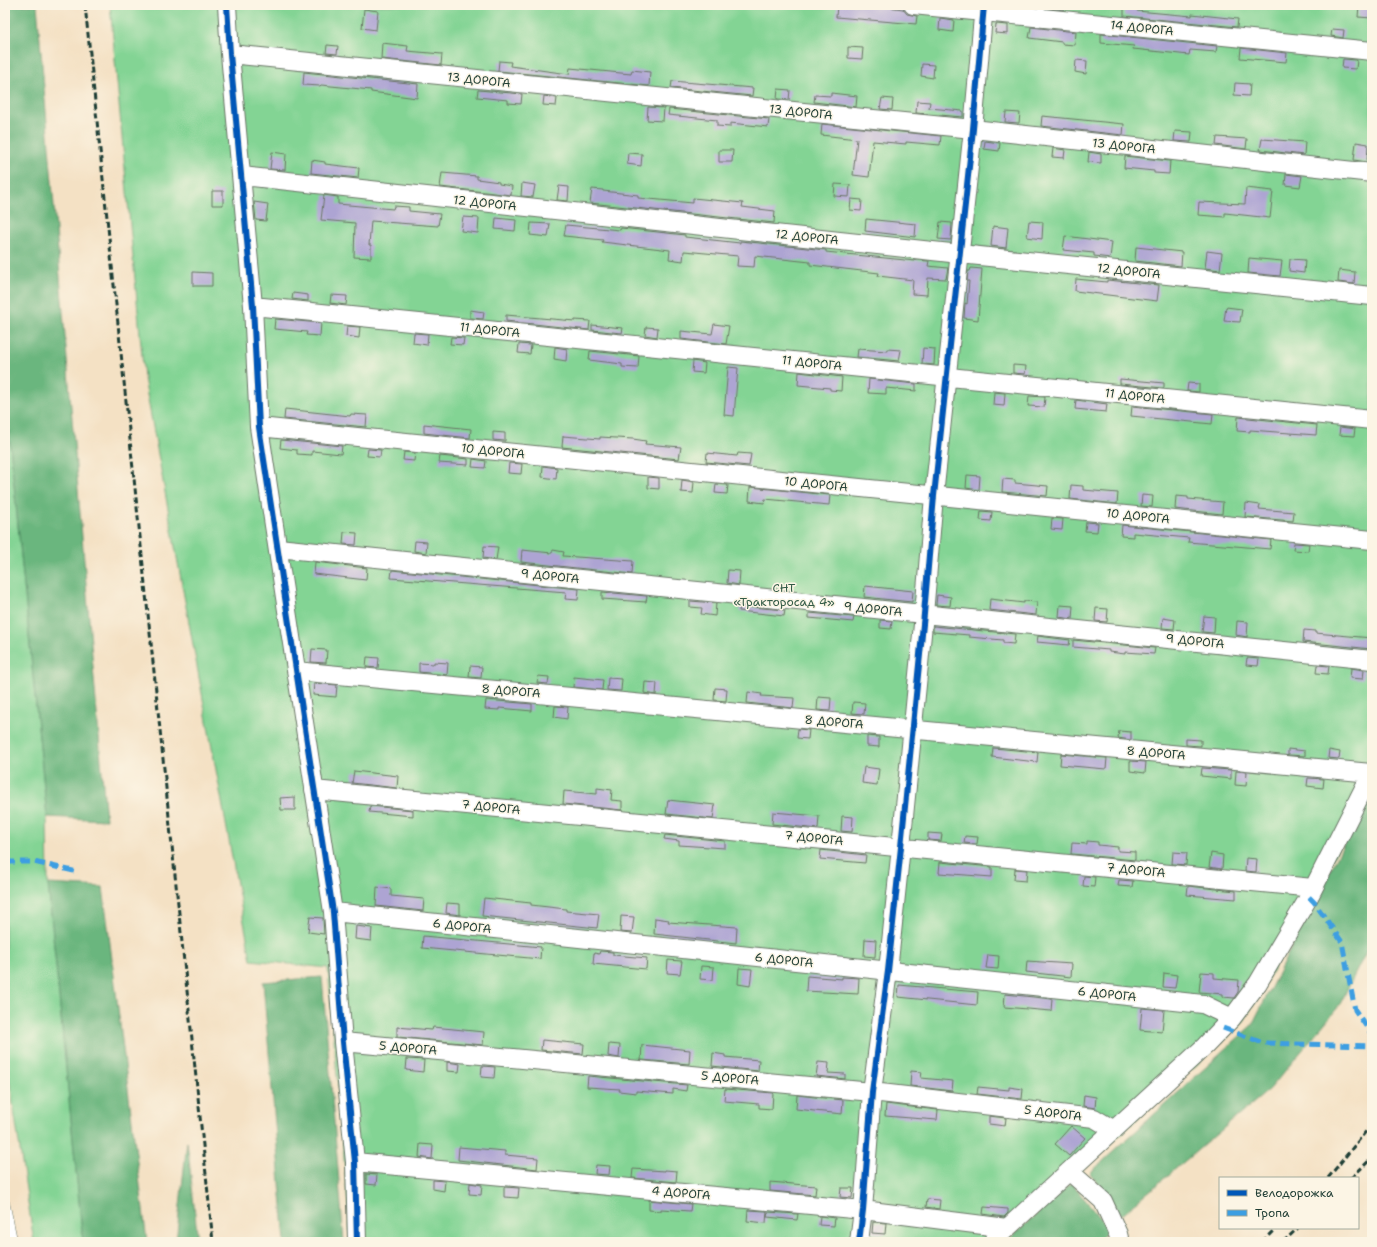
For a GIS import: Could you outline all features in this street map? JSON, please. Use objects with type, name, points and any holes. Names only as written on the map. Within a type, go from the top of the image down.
[{"type":"street","points":[[227,5],[230,54],[253,306],[259,427],[333,912],[343,1042],[355,1162],[357,1242]]},
{"type":"street","name":"14 ДОРОГА","points":[[912,5],[984,9],[1372,52]]},
{"type":"street","points":[[859,1242],[863,1210],[872,1092],[888,971],[901,846],[934,496],[973,130],[984,9]]},
{"type":"street","name":"13 ДОРОГА","points":[[230,54],[973,130],[1372,173]]},
{"type":"street","name":"12 ДОРОГА","points":[[242,176],[960,254],[1372,296]]},
{"type":"street","name":"11 ДОРОГА","points":[[253,306],[1372,420]]},
{"type":"street","name":"10 ДОРОГА","points":[[259,427],[1372,540]]},
{"type":"street","name":"9 ДОРОГА","points":[[278,548],[1372,660]]},
{"type":"street","name":"8 ДОРОГА","points":[[296,671],[1372,773]]},
{"type":"street","points":[[992,1242],[1205,1046],[1232,1018],[1258,983],[1313,888],[1372,773]]},
{"type":"street","name":"7 ДОРОГА","points":[[314,790],[901,846],[1313,888]]},
{"type":"street","name":"6 ДОРОГА","points":[[333,912],[1203,1004],[1232,1018]]},
{"type":"street","name":"5 ДОРОГА","points":[[343,1042],[872,1092],[1094,1118],[1114,1130]]},
{"type":"street","name":"4 ДОРОГА","points":[[355,1162],[863,1210],[1007,1228]]},
{"type":"street","points":[[1069,1171],[1103,1201],[1118,1234],[1120,1242]]},
{"type":"lane","points":[[5,1204],[13,1242]]},
{"type":"green space","points":[[5,5],[37,5],[106,820],[47,817],[5,394]]},
{"type":"green space","name":"СНТ «Тракторосад 4»","points":[[110,5],[1372,5],[1372,781],[1311,901],[1243,1023],[1001,1242],[351,1242],[328,968],[251,960],[144,378]]},
{"type":"green space","points":[[5,394],[47,817],[48,884],[83,1242],[34,1242],[5,1051]]},
{"type":"green space","points":[[1372,788],[1372,940],[1339,1006],[1270,1089],[1121,1215],[1090,1173],[1252,1025]]},
{"type":"green space","points":[[48,884],[103,887],[147,1242],[83,1242]]},
{"type":"green space","points":[[322,977],[344,1242],[285,1242],[263,982]]},
{"type":"green space","points":[[187,1141],[198,1242],[176,1242]]},
{"type":"green space","points":[[1071,1183],[1110,1229],[1097,1242],[1006,1242]]},
{"type":"building","points":[[837,5],[873,5],[903,9],[907,14],[917,16],[916,24],[836,17]]},
{"type":"building","points":[[1064,5],[1064,10],[1033,6]]},
{"type":"building","points":[[1359,5],[1372,5],[1372,18],[1358,17]]},
{"type":"building","points":[[1124,7],[1137,9],[1137,11],[1192,16],[1192,14],[1238,19],[1237,27],[1124,16]]},
{"type":"building","points":[[364,9],[378,11],[376,30],[362,28]]},
{"type":"building","points":[[940,18],[954,20],[953,32],[939,30]]},
{"type":"building","points":[[996,24],[1008,25],[1008,34],[995,33]]},
{"type":"building","points":[[1031,27],[1076,32],[1075,45],[1029,38]]},
{"type":"building","points":[[1332,29],[1344,30],[1343,38],[1331,36]]},
{"type":"building","points":[[1101,34],[1217,46],[1216,52],[1190,50],[1189,55],[1133,49],[1134,46],[1101,43]]},
{"type":"building","points":[[382,43],[408,46],[407,51],[442,54],[441,65],[381,59]]},
{"type":"building","points":[[327,45],[338,46],[337,54],[326,53]]},
{"type":"building","points":[[848,47],[863,48],[862,59],[848,58]]},
{"type":"building","points":[[1241,48],[1287,53],[1286,62],[1240,58]]},
{"type":"building","points":[[1343,59],[1357,60],[1356,69],[1342,68]]},
{"type":"building","points":[[1076,60],[1087,61],[1086,74],[1075,72]]},
{"type":"building","points":[[499,61],[511,62],[510,66],[569,74],[570,68],[631,74],[632,70],[650,72],[649,86],[498,71]]},
{"type":"building","points":[[922,64],[934,65],[933,78],[921,76]]},
{"type":"building","points":[[304,72],[418,84],[417,98],[371,92],[371,90],[321,85],[303,85]]},
{"type":"building","points":[[672,81],[753,88],[752,96],[671,88]]},
{"type":"building","points":[[1235,83],[1250,84],[1249,96],[1234,95]]},
{"type":"building","points":[[778,89],[790,90],[789,100],[777,99]]},
{"type":"building","points":[[478,90],[522,94],[521,104],[508,103],[508,100],[477,97]]},
{"type":"building","points":[[831,93],[857,96],[856,107],[814,102],[815,95],[831,96]]},
{"type":"building","points":[[544,96],[557,98],[556,106],[543,105]]},
{"type":"building","points":[[882,98],[893,99],[892,110],[880,109]]},
{"type":"building","points":[[917,101],[930,102],[929,108],[963,111],[963,117],[916,113]]},
{"type":"building","points":[[648,107],[664,108],[663,121],[647,120]]},
{"type":"building","points":[[669,109],[769,119],[768,127],[730,123],[730,127],[717,126],[717,120],[668,115]]},
{"type":"building","points":[[1006,112],[1020,113],[1019,123],[1005,122]]},
{"type":"building","points":[[1042,116],[1124,124],[1123,135],[1041,126]]},
{"type":"building","points":[[822,124],[941,136],[940,145],[873,141],[869,177],[853,175],[857,139],[821,135]]},
{"type":"building","points":[[1175,131],[1192,132],[1191,142],[1174,141]]},
{"type":"building","points":[[1217,137],[1247,139],[1246,149],[1216,145]]},
{"type":"building","points":[[1262,139],[1305,142],[1304,155],[1260,150]]},
{"type":"building","points":[[985,141],[1000,143],[999,151],[984,149]]},
{"type":"building","points":[[1356,142],[1368,144],[1367,162],[1354,160]]},
{"type":"building","points":[[1053,148],[1065,150],[1064,158],[1052,157]]},
{"type":"building","points":[[719,150],[733,150],[732,162],[719,162]]},
{"type":"building","points":[[272,152],[286,154],[285,170],[270,169]]},
{"type":"building","points":[[1089,152],[1101,154],[1101,163],[1088,162]]},
{"type":"building","points":[[628,153],[642,154],[641,166],[627,164]]},
{"type":"building","points":[[1125,156],[1170,161],[1169,174],[1124,168]]},
{"type":"building","points":[[312,160],[325,162],[325,164],[359,168],[358,178],[311,173]]},
{"type":"building","points":[[442,173],[477,176],[477,179],[499,182],[499,184],[512,186],[511,195],[440,187]]},
{"type":"building","points":[[1286,174],[1302,176],[1300,187],[1285,185]]},
{"type":"building","points":[[522,183],[535,185],[533,197],[521,196]]},
{"type":"building","points":[[835,184],[850,185],[849,197],[834,196]]},
{"type":"building","points":[[559,186],[569,187],[568,201],[557,200]]},
{"type":"building","points":[[1246,188],[1273,191],[1270,218],[1225,213],[1225,217],[1198,215],[1199,202],[1245,204]]},
{"type":"building","points":[[592,189],[638,195],[638,198],[693,203],[693,198],[743,203],[742,207],[775,211],[774,223],[590,203]]},
{"type":"building","points":[[212,191],[223,191],[223,205],[212,205]]},
{"type":"building","points":[[324,195],[338,197],[338,204],[393,209],[394,206],[409,207],[409,211],[440,214],[438,226],[371,221],[369,245],[371,245],[371,258],[354,257],[355,223],[321,220]]},
{"type":"building","points":[[851,199],[862,200],[861,211],[850,210]]},
{"type":"building","points":[[254,202],[268,204],[266,221],[256,220]]},
{"type":"building","points":[[463,217],[479,218],[478,233],[461,231]]},
{"type":"building","points":[[496,218],[516,220],[515,231],[495,229]]},
{"type":"building","points":[[866,219],[916,224],[915,237],[865,231]]},
{"type":"building","points":[[1029,221],[1043,222],[1042,239],[1027,237]]},
{"type":"building","points":[[940,222],[952,223],[951,240],[938,239]]},
{"type":"building","points":[[531,223],[550,224],[548,237],[530,235]]},
{"type":"building","points":[[566,225],[620,230],[621,228],[740,243],[740,241],[826,250],[826,252],[915,261],[929,261],[928,266],[948,268],[946,279],[928,278],[927,295],[912,294],[913,280],[878,276],[879,273],[810,265],[810,262],[755,256],[754,267],[737,266],[738,256],[684,251],[683,261],[669,259],[670,250],[564,236]]},
{"type":"building","points":[[993,226],[1008,228],[1006,248],[991,246]]},
{"type":"building","points":[[1065,236],[1112,242],[1110,258],[1094,256],[1094,253],[1063,250]]},
{"type":"building","points":[[1136,247],[1182,252],[1181,266],[1135,261]]},
{"type":"building","points":[[1207,251],[1222,253],[1220,270],[1205,268]]},
{"type":"building","points":[[1249,258],[1282,261],[1280,276],[1248,273]]},
{"type":"building","points":[[1290,259],[1305,260],[1304,273],[1289,271]]},
{"type":"building","points":[[971,268],[982,269],[978,320],[964,318],[969,281],[967,281],[968,271],[970,271]]},
{"type":"building","points":[[1339,270],[1355,272],[1354,284],[1338,282]]},
{"type":"building","points":[[193,272],[212,273],[212,286],[193,286]]},
{"type":"building","points":[[1076,279],[1107,282],[1107,280],[1159,285],[1157,301],[1075,291]]},
{"type":"building","points":[[293,293],[308,295],[308,301],[292,299]]},
{"type":"building","points":[[331,295],[347,296],[346,305],[330,303]]},
{"type":"building","points":[[1226,307],[1242,309],[1240,322],[1224,321]]},
{"type":"building","points":[[470,310],[484,312],[483,319],[470,318]]},
{"type":"building","points":[[506,315],[590,321],[589,330],[506,321]]},
{"type":"building","points":[[275,319],[321,323],[320,336],[306,335],[307,332],[274,329]]},
{"type":"building","points":[[714,324],[729,326],[726,344],[681,339],[681,331],[712,334]]},
{"type":"building","points":[[592,325],[623,328],[622,333],[592,330]]},
{"type":"building","points":[[347,326],[360,327],[359,338],[346,336]]},
{"type":"building","points":[[646,327],[658,328],[657,337],[645,335]]},
{"type":"building","points":[[414,333],[428,334],[427,345],[413,343]]},
{"type":"building","points":[[451,337],[464,338],[463,345],[450,344]]},
{"type":"building","points":[[519,344],[531,345],[530,354],[518,353]]},
{"type":"building","points":[[555,347],[567,349],[566,361],[554,359]]},
{"type":"building","points":[[923,348],[935,349],[934,365],[922,364]]},
{"type":"building","points":[[858,349],[887,351],[887,349],[901,350],[899,361],[857,357]]},
{"type":"building","points":[[590,351],[639,356],[638,368],[622,367],[622,364],[589,360]]},
{"type":"building","points":[[693,361],[705,363],[704,373],[692,372]]},
{"type":"building","points":[[1013,365],[1026,366],[1025,374],[1013,373]]},
{"type":"building","points":[[728,367],[738,368],[734,416],[724,415]]},
{"type":"building","points":[[799,372],[842,377],[841,391],[830,390],[830,388],[798,385]]},
{"type":"building","points":[[869,379],[916,384],[916,391],[886,388],[886,394],[868,393]]},
{"type":"building","points":[[1120,379],[1164,383],[1164,388],[1120,384]]},
{"type":"building","points":[[1188,383],[1199,384],[1199,392],[1187,391]]},
{"type":"building","points":[[994,392],[1005,393],[1004,406],[993,405]]},
{"type":"building","points":[[1029,396],[1045,397],[1044,407],[1028,406]]},
{"type":"building","points":[[1076,400],[1107,404],[1106,412],[1075,409]]},
{"type":"building","points":[[1132,406],[1213,414],[1212,424],[1131,416]]},
{"type":"building","points":[[285,409],[350,416],[351,414],[367,415],[366,427],[284,419]]},
{"type":"building","points":[[1238,417],[1317,425],[1316,435],[1250,430],[1250,432],[1237,431]]},
{"type":"building","points":[[424,424],[471,429],[470,438],[424,433]]},
{"type":"building","points":[[1340,427],[1355,429],[1354,436],[1339,435]]},
{"type":"building","points":[[493,432],[505,433],[505,441],[493,440]]},
{"type":"building","points":[[563,436],[600,439],[600,437],[633,439],[646,441],[645,444],[681,447],[679,459],[562,447]]},
{"type":"building","points":[[281,440],[342,446],[341,454],[312,451],[312,455],[297,454],[297,450],[280,448]]},
{"type":"building","points":[[368,449],[381,450],[380,457],[367,456]]},
{"type":"building","points":[[404,452],[415,453],[414,461],[403,460]]},
{"type":"building","points":[[707,453],[737,456],[738,453],[751,454],[749,466],[706,462]]},
{"type":"building","points":[[440,456],[468,459],[468,465],[439,463]]},
{"type":"building","points":[[473,459],[486,461],[485,468],[472,467]]},
{"type":"building","points":[[509,463],[522,464],[521,474],[508,473]]},
{"type":"building","points":[[543,466],[557,468],[556,479],[542,477]]},
{"type":"building","points":[[967,475],[980,476],[979,490],[966,488]]},
{"type":"building","points":[[648,477],[659,478],[659,489],[648,488]]},
{"type":"building","points":[[1003,479],[1015,480],[1015,483],[1048,486],[1047,496],[1002,492]]},
{"type":"building","points":[[682,480],[694,482],[693,493],[681,492]]},
{"type":"building","points":[[716,484],[728,485],[727,494],[715,493]]},
{"type":"building","points":[[1071,485],[1083,486],[1083,490],[1118,493],[1117,504],[1070,499]]},
{"type":"building","points":[[750,487],[830,495],[829,505],[765,499],[764,503],[749,501]]},
{"type":"building","points":[[1142,495],[1153,496],[1152,507],[1141,506]]},
{"type":"building","points":[[1176,496],[1188,497],[1188,499],[1223,502],[1222,514],[1175,509]]},
{"type":"building","points":[[1246,503],[1260,505],[1259,509],[1294,512],[1293,521],[1245,517]]},
{"type":"building","points":[[981,511],[992,512],[991,521],[980,520]]},
{"type":"building","points":[[1052,518],[1063,519],[1062,530],[1051,529]]},
{"type":"building","points":[[1086,522],[1098,523],[1097,532],[1085,531]]},
{"type":"building","points":[[1122,525],[1271,540],[1270,549],[1188,542],[1189,538],[1133,533],[1133,537],[1121,536]]},
{"type":"building","points":[[344,532],[357,533],[356,545],[343,544]]},
{"type":"building","points":[[415,541],[427,542],[426,553],[414,551]]},
{"type":"building","points":[[1294,543],[1309,544],[1308,551],[1293,550]]},
{"type":"building","points":[[484,546],[498,547],[496,560],[483,558]]},
{"type":"building","points":[[522,550],[552,553],[553,550],[564,552],[563,556],[633,561],[632,574],[521,562]]},
{"type":"building","points":[[315,562],[367,568],[366,580],[314,574]]},
{"type":"building","points":[[392,570],[579,589],[578,600],[565,599],[566,592],[391,578]]},
{"type":"building","points":[[728,570],[740,571],[739,585],[727,583]]},
{"type":"building","points":[[865,586],[913,591],[912,602],[864,597]]},
{"type":"building","points":[[602,592],[647,596],[646,602],[602,599]]},
{"type":"building","points":[[937,595],[951,597],[950,606],[936,605]]},
{"type":"building","points":[[990,599],[1024,603],[1024,601],[1037,602],[1036,615],[989,610]]},
{"type":"building","points":[[690,601],[716,603],[715,616],[701,614],[702,608],[690,607]]},
{"type":"building","points":[[1060,605],[1073,606],[1072,619],[1059,617]]},
{"type":"building","points":[[740,606],[785,610],[784,616],[739,611]]},
{"type":"building","points":[[1096,608],[1108,609],[1107,622],[1095,621]]},
{"type":"building","points":[[809,613],[854,617],[853,622],[809,618]]},
{"type":"building","points":[[1204,616],[1215,617],[1214,633],[1202,632]]},
{"type":"building","points":[[1163,618],[1175,620],[1174,629],[1162,628]]},
{"type":"building","points":[[880,620],[892,621],[891,629],[880,628]]},
{"type":"building","points":[[1237,621],[1248,622],[1247,637],[1236,635]]},
{"type":"building","points":[[933,626],[1015,634],[1014,644],[1003,643],[1003,640],[933,632]]},
{"type":"building","points":[[1304,630],[1315,631],[1315,633],[1372,638],[1372,649],[1303,642]]},
{"type":"building","points":[[1038,636],[1070,640],[1069,645],[1037,642]]},
{"type":"building","points":[[1073,640],[1155,648],[1154,654],[1125,652],[1125,654],[1109,652],[1109,650],[1073,647]]},
{"type":"building","points":[[312,649],[327,650],[326,663],[311,662]]},
{"type":"building","points":[[367,657],[379,658],[378,668],[366,667]]},
{"type":"building","points":[[1247,658],[1259,659],[1258,666],[1246,665]]},
{"type":"building","points":[[434,662],[448,663],[447,675],[419,672],[419,663],[434,664]]},
{"type":"building","points":[[1317,665],[1329,666],[1328,674],[1316,673]]},
{"type":"building","points":[[470,666],[482,667],[481,678],[469,677]]},
{"type":"building","points":[[1351,668],[1364,670],[1363,679],[1350,678]]},
{"type":"building","points":[[538,676],[549,677],[548,684],[537,683]]},
{"type":"building","points":[[574,677],[603,680],[602,690],[573,687]]},
{"type":"building","points":[[608,678],[622,679],[621,691],[607,690]]},
{"type":"building","points":[[645,682],[657,683],[656,695],[644,693]]},
{"type":"building","points":[[314,683],[337,685],[336,697],[313,695]]},
{"type":"building","points":[[715,688],[727,689],[726,701],[714,700]]},
{"type":"building","points":[[748,692],[762,694],[761,696],[794,698],[793,708],[747,703]]},
{"type":"building","points":[[818,697],[831,698],[830,711],[817,710]]},
{"type":"building","points":[[486,700],[532,704],[532,711],[499,708],[499,710],[485,709]]},
{"type":"building","points":[[853,702],[865,703],[864,714],[852,713]]},
{"type":"building","points":[[555,706],[568,707],[567,719],[554,717]]},
{"type":"building","points":[[798,729],[809,730],[808,739],[797,738]]},
{"type":"building","points":[[1119,731],[1131,732],[1131,740],[1118,738]]},
{"type":"building","points":[[867,736],[879,737],[879,747],[867,746]]},
{"type":"building","points":[[1186,739],[1201,740],[1201,746],[1186,745]]},
{"type":"building","points":[[993,748],[1038,752],[1037,762],[992,757]]},
{"type":"building","points":[[1288,749],[1305,751],[1305,756],[1288,755]]},
{"type":"building","points":[[1329,750],[1340,752],[1339,759],[1328,758]]},
{"type":"building","points":[[1061,754],[1107,758],[1106,769],[1060,765]]},
{"type":"building","points":[[1130,761],[1146,762],[1145,773],[1130,771]]},
{"type":"building","points":[[864,767],[879,769],[877,785],[862,783]]},
{"type":"building","points":[[1202,768],[1231,770],[1231,779],[1201,776]]},
{"type":"building","points":[[354,771],[398,776],[397,788],[352,783]]},
{"type":"building","points":[[1236,771],[1247,772],[1246,786],[1235,785]]},
{"type":"building","points":[[1308,778],[1324,779],[1323,788],[1307,786]]},
{"type":"building","points":[[597,788],[612,790],[611,800],[622,801],[622,810],[563,804],[564,791],[597,794]]},
{"type":"building","points":[[295,797],[295,810],[281,810],[280,798]]},
{"type":"building","points":[[668,800],[715,805],[713,819],[666,814]]},
{"type":"building","points":[[370,806],[413,810],[413,816],[369,812]]},
{"type":"building","points":[[773,812],[819,816],[818,829],[772,824]]},
{"type":"building","points":[[842,816],[853,817],[852,832],[841,831]]},
{"type":"building","points":[[928,833],[942,834],[941,841],[928,840]]},
{"type":"building","points":[[665,835],[725,841],[725,848],[679,845],[679,841],[664,839]]},
{"type":"building","points":[[965,836],[978,837],[977,844],[964,843]]},
{"type":"building","points":[[1087,841],[1098,842],[1098,845],[1118,847],[1118,851],[1135,852],[1135,860],[1071,854],[1072,843],[1087,844]]},
{"type":"building","points":[[821,850],[866,855],[865,863],[820,859]]},
{"type":"building","points":[[1173,852],[1187,853],[1186,865],[1172,864]]},
{"type":"building","points":[[1211,853],[1223,855],[1222,869],[1209,867]]},
{"type":"building","points":[[1246,858],[1257,859],[1256,872],[1245,871]]},
{"type":"building","points":[[940,862],[992,867],[992,877],[939,873]]},
{"type":"building","points":[[1015,869],[1027,870],[1026,881],[1014,880]]},
{"type":"building","points":[[1084,876],[1095,877],[1094,887],[1083,886]]},
{"type":"building","points":[[1119,880],[1133,881],[1132,887],[1118,886]]},
{"type":"building","points":[[1188,886],[1236,891],[1236,899],[1187,895]]},
{"type":"building","points":[[377,887],[391,889],[391,896],[424,899],[423,911],[376,906]]},
{"type":"building","points":[[484,898],[531,903],[531,905],[566,909],[566,911],[599,914],[597,928],[482,916]]},
{"type":"building","points":[[447,903],[460,904],[460,915],[446,913]]},
{"type":"building","points":[[621,916],[634,917],[632,933],[620,932]]},
{"type":"building","points":[[310,917],[323,918],[324,934],[308,932]]},
{"type":"building","points":[[655,918],[669,920],[668,922],[737,927],[736,943],[654,934]]},
{"type":"building","points":[[356,926],[372,928],[371,941],[355,939]]},
{"type":"building","points":[[423,936],[541,947],[540,959],[422,948]]},
{"type":"building","points":[[865,939],[876,940],[875,957],[864,956]]},
{"type":"building","points":[[600,951],[613,952],[613,955],[647,958],[646,969],[593,964],[594,953],[599,954]]},
{"type":"building","points":[[988,955],[999,956],[998,969],[986,968]]},
{"type":"building","points":[[668,960],[682,961],[680,974],[667,973]]},
{"type":"building","points":[[1027,961],[1072,964],[1071,977],[1026,972]]},
{"type":"building","points":[[701,966],[714,967],[713,980],[700,979]]},
{"type":"building","points":[[739,968],[752,969],[750,986],[738,984]]},
{"type":"building","points":[[1201,972],[1214,973],[1214,978],[1239,980],[1238,992],[1234,998],[1223,997],[1223,994],[1199,992]]},
{"type":"building","points":[[1164,973],[1177,975],[1175,988],[1163,987]]},
{"type":"building","points":[[807,976],[842,979],[842,977],[859,978],[858,994],[806,991]]},
{"type":"building","points":[[899,985],[978,992],[977,1005],[898,997]]},
{"type":"building","points":[[1005,994],[1052,999],[1051,1011],[1004,1007]]},
{"type":"building","points":[[1142,1008],[1164,1010],[1162,1032],[1140,1030]]},
{"type":"building","points":[[397,1027],[432,1030],[433,1027],[484,1032],[483,1045],[397,1037]]},
{"type":"building","points":[[542,1040],[584,1044],[583,1054],[541,1050]]},
{"type":"building","points":[[609,1044],[620,1045],[619,1058],[608,1056]]},
{"type":"building","points":[[642,1045],[690,1050],[689,1064],[641,1060]]},
{"type":"building","points":[[713,1053],[725,1055],[725,1057],[759,1060],[758,1071],[712,1066]]},
{"type":"building","points":[[407,1059],[424,1060],[423,1072],[406,1070]]},
{"type":"building","points":[[447,1062],[460,1064],[459,1072],[447,1071]]},
{"type":"building","points":[[818,1062],[829,1063],[828,1073],[845,1074],[845,1079],[816,1076]]},
{"type":"building","points":[[482,1066],[495,1067],[494,1078],[481,1077]]},
{"type":"building","points":[[911,1071],[922,1072],[921,1078],[953,1081],[952,1091],[910,1086]]},
{"type":"building","points":[[588,1076],[687,1085],[686,1091],[673,1089],[673,1094],[636,1091],[636,1093],[619,1091],[620,1089],[587,1087]]},
{"type":"building","points":[[978,1087],[1009,1090],[1009,1087],[1023,1089],[1022,1099],[977,1094]]},
{"type":"building","points":[[725,1089],[773,1093],[772,1109],[759,1108],[759,1104],[724,1101]]},
{"type":"building","points":[[797,1095],[843,1100],[842,1114],[796,1109]]},
{"type":"building","points":[[1084,1095],[1096,1097],[1095,1108],[1083,1106]]},
{"type":"building","points":[[886,1104],[938,1110],[937,1120],[885,1116]]},
{"type":"building","points":[[989,1116],[1006,1118],[1005,1126],[989,1124]]},
{"type":"building","points":[[1071,1126],[1085,1138],[1069,1156],[1055,1144]]},
{"type":"building","points":[[420,1144],[433,1145],[432,1159],[419,1157]]},
{"type":"building","points":[[459,1147],[505,1151],[505,1155],[538,1158],[537,1169],[458,1160]]},
{"type":"building","points":[[596,1165],[610,1166],[609,1175],[595,1174]]},
{"type":"building","points":[[633,1169],[677,1171],[676,1182],[632,1178]]},
{"type":"building","points":[[366,1174],[377,1175],[376,1185],[366,1184]]},
{"type":"building","points":[[433,1180],[445,1181],[444,1191],[433,1189]]},
{"type":"building","points":[[770,1182],[816,1186],[815,1195],[770,1191]]},
{"type":"building","points":[[470,1183],[482,1185],[481,1195],[469,1194]]},
{"type":"building","points":[[504,1187],[519,1188],[518,1198],[504,1197]]},
{"type":"building","points":[[841,1188],[853,1188],[852,1198],[840,1197]]},
{"type":"building","points":[[927,1199],[940,1200],[939,1209],[926,1207]]},
{"type":"building","points":[[649,1200],[691,1204],[690,1211],[661,1209],[661,1211],[649,1210]]},
{"type":"building","points":[[984,1207],[1008,1209],[1008,1213],[1004,1217],[983,1214]]},
{"type":"building","points":[[748,1210],[767,1211],[766,1223],[747,1221]]},
{"type":"building","points":[[768,1212],[798,1214],[797,1220],[767,1217]]},
{"type":"building","points":[[820,1216],[835,1218],[834,1226],[819,1225]]},
{"type":"building","points":[[873,1222],[886,1223],[885,1234],[872,1233]]},
{"type":"railway","points":[[85,5],[213,1242]]},
{"type":"railway","points":[[1329,1177],[1372,1124]]},
{"type":"railway","points":[[1352,1177],[1372,1158]]},
{"type":"railway","points":[[1262,1242],[1275,1229]]},
{"type":"railway","points":[[1283,1242],[1297,1229]]},
{"type":"marked path","points":[[5,862],[34,862],[78,872]]},
{"type":"marked path","points":[[1309,897],[1342,942],[1355,1010],[1372,1035]]},
{"type":"marked path","points":[[1223,1028],[1263,1043],[1372,1046]]},
{"type":"cycle path","points":[[227,5],[230,54],[253,306],[259,427],[333,912],[343,1042],[355,1162],[357,1242]]},
{"type":"cycle path","points":[[859,1242],[863,1210],[872,1092],[888,971],[901,847],[934,496],[973,129],[984,5]]}]
